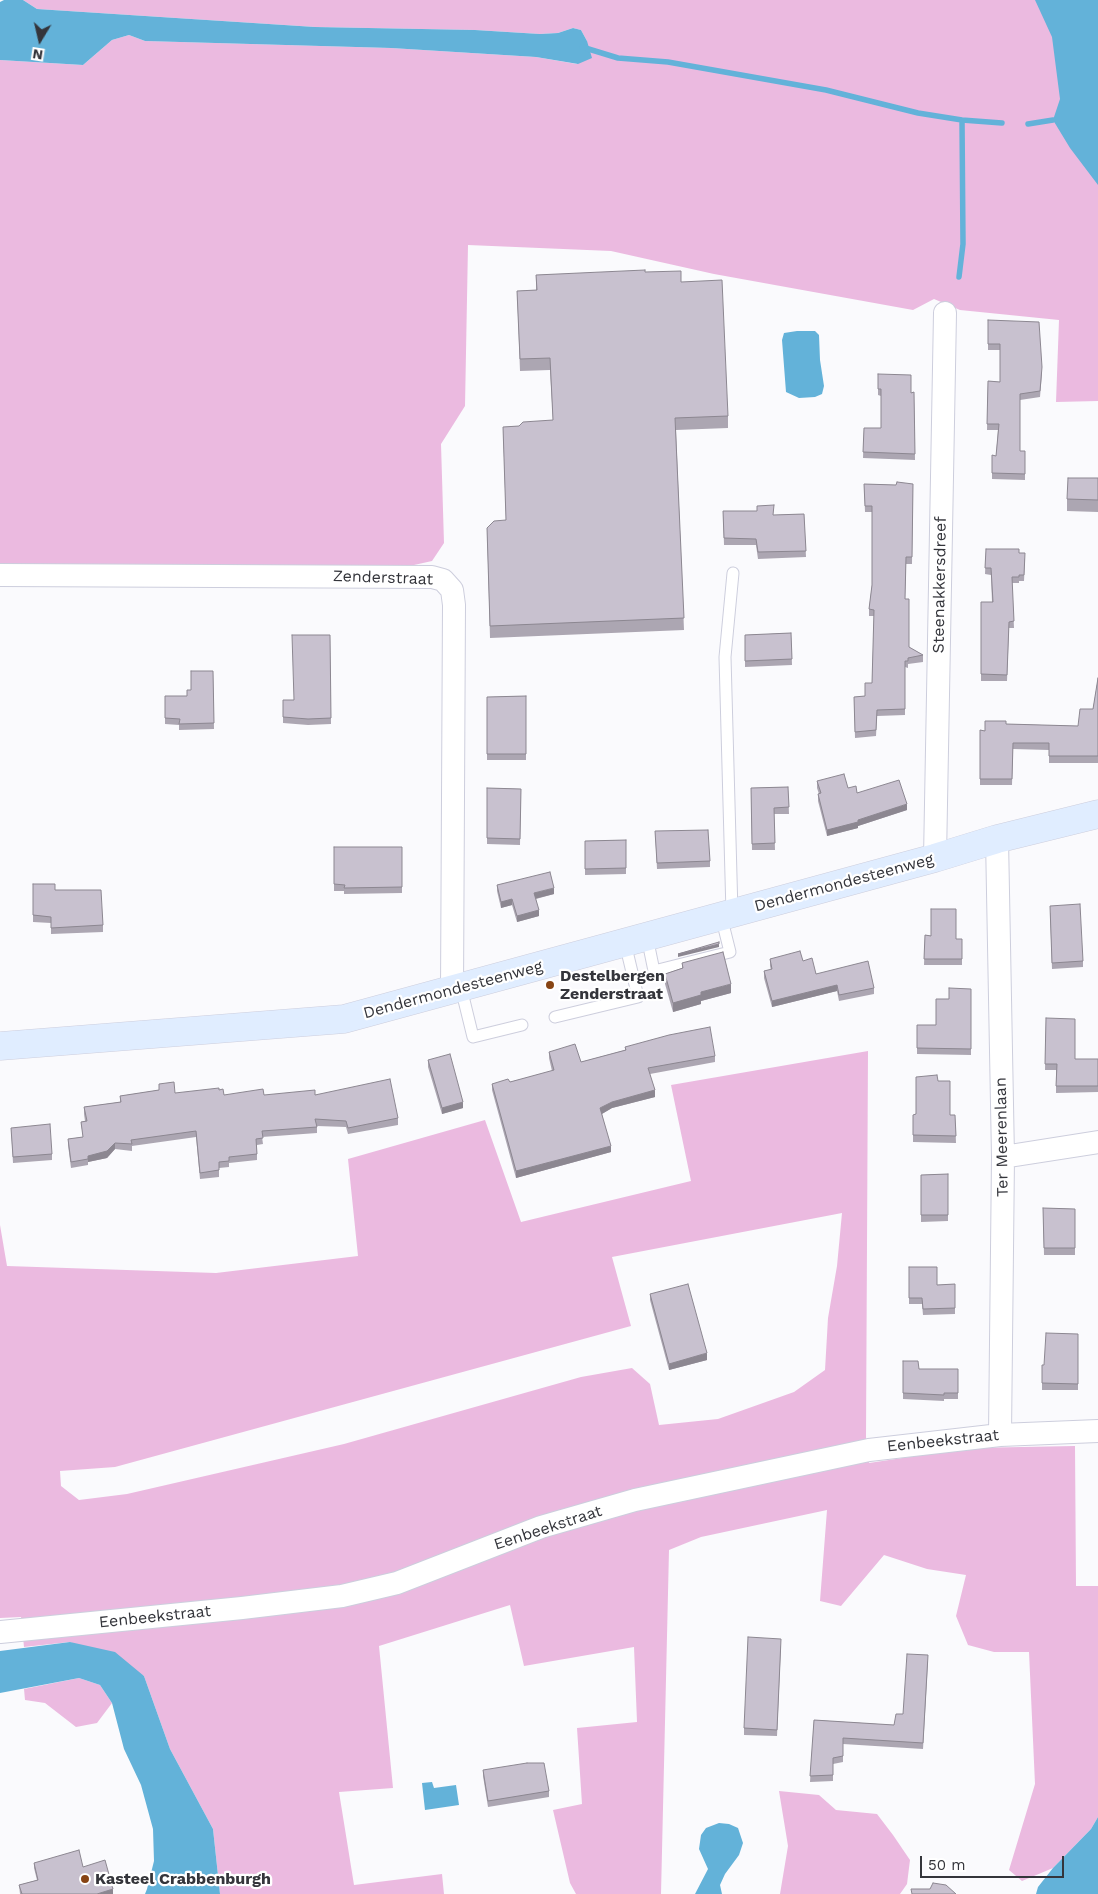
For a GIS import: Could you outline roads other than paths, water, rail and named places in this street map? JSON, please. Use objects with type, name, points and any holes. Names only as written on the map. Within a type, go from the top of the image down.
[{"type":"main road","name":"Dendermondesteenweg","points":[[0,1046],[344,1019],[935,858],[997,839],[1098,814]]},
{"type":"street","name":"Steenakkersdreef","points":[[935,858],[945,313]]},
{"type":"street","name":"Zenderstraat","points":[[0,575],[422,576],[443,580],[452,590],[454,605],[456,989]]},
{"type":"street","name":"Ter Meerenlaan","points":[[997,839],[1003,1157],[1000,1435]]},
{"type":"street","points":[[1003,1157],[1098,1142]]},
{"type":"street","name":"Eenbeekstraat","points":[[0,1632],[342,1596],[397,1583],[541,1527],[635,1500],[869,1450],[1000,1435],[1098,1431]]},
{"type":"lane","points":[[636,940],[654,970],[730,952],[727,915],[725,657],[732,573]]},
{"type":"lane","points":[[556,1017],[638,997],[636,940]]},
{"type":"lane","points":[[456,989],[473,1037],[522,1026]]},
{"type":"water","points":[[4,0],[23,0],[37,9],[315,27],[475,30],[540,34],[558,33],[573,28],[581,30],[587,41],[592,58],[578,64],[536,57],[391,48],[145,41],[129,35],[112,40],[83,65],[0,60],[0,2]]},
{"type":"water","points":[[1035,0],[1098,0],[1098,185],[1070,148],[1053,120],[1060,99],[1052,37]]},
{"type":"water","points":[[815,331],[819,335],[824,386],[822,394],[815,397],[799,398],[786,392],[782,340],[784,333]]},
{"type":"water","points":[[70,1642],[115,1652],[144,1676],[170,1749],[213,1829],[220,1894],[145,1894],[154,1861],[153,1829],[141,1785],[124,1749],[112,1703],[100,1685],[79,1678],[0,1693],[0,1651]]},
{"type":"water","points":[[432,1782],[434,1788],[456,1785],[459,1805],[425,1810],[422,1783]]},
{"type":"water","points":[[1098,1817],[1098,1894],[1036,1894],[1038,1887],[1053,1868],[1091,1829]]},
{"type":"water","points":[[719,1823],[729,1824],[738,1828],[743,1843],[739,1855],[725,1874],[720,1885],[722,1894],[695,1894],[708,1869],[699,1849],[701,1835],[706,1828]]},
{"type":"waterway","points":[[582,47],[618,58],[668,62],[826,90],[918,113],[962,120],[1002,123]]},
{"type":"waterway","points":[[959,277],[963,244],[962,120]]},
{"type":"waterway","points":[[1028,124],[1053,120]]},
{"type":"place","name":"Destelbergen Zenderstraat","points":[[550,985]]},
{"type":"place","name":"Kasteel Crabbenburgh","points":[[85,1879]]}]
